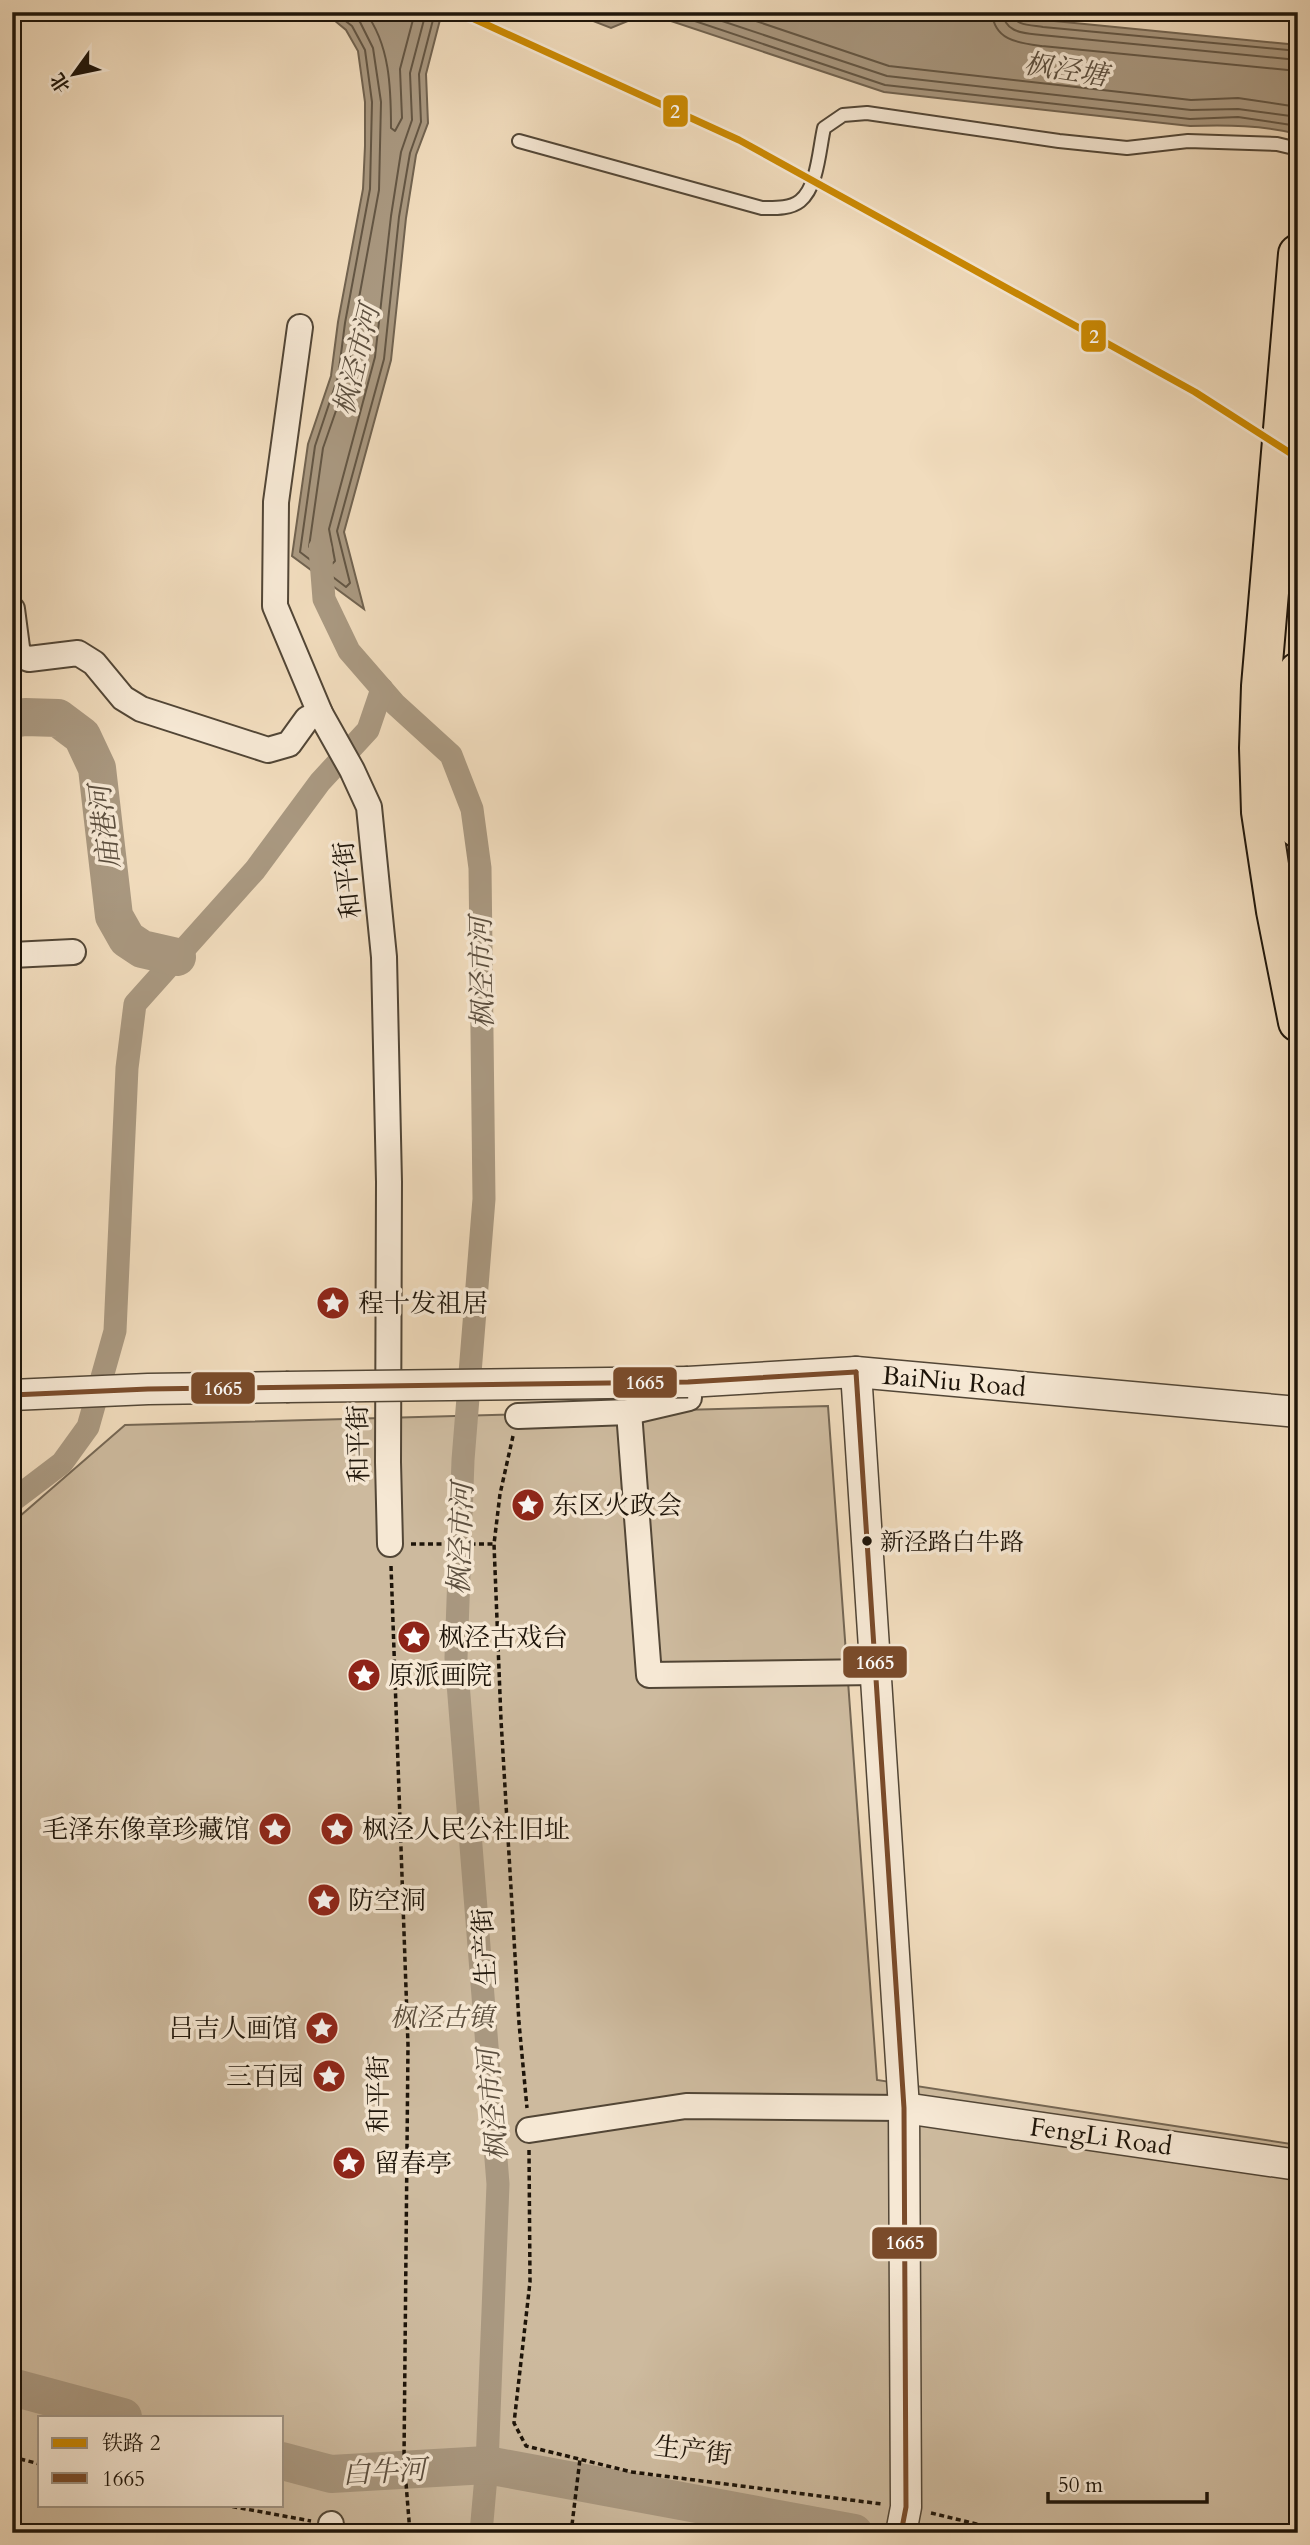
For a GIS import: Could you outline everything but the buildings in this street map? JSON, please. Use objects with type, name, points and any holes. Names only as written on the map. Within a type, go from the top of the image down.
[{"type":"highway","points":[[1298,254],[1261,686],[1259,748],[1261,812],[1276,911],[1298,1022]]},
{"type":"highway","points":[[1298,672],[1293,762],[1298,828]]},
{"type":"street","name":"和平街","points":[[299,327],[276,502],[275,606],[325,723],[352,770],[369,807],[384,957],[389,1182],[387,1355],[390,1544]]},
{"type":"street","points":[[12,609],[18,656],[29,659],[78,653],[94,663],[123,698],[141,709],[268,750],[289,744],[307,719],[325,723]]},
{"type":"street","points":[[12,955],[73,952]]},
{"type":"street","points":[[856,1372],[904,2108],[904,2520]]},
{"type":"street","name":"BaiNiu Road","points":[[19,1395],[148,1389],[688,1382],[856,1372],[1298,1412]]},
{"type":"street","points":[[518,1416],[629,1412],[689,1398],[688,1382]]},
{"type":"street","points":[[629,1412],[649,1675],[876,1672]]},
{"type":"street","points":[[529,2130],[686,2106],[904,2108]]},
{"type":"street","name":"FengLi Road","points":[[904,2108],[1298,2165]]},
{"type":"lane","points":[[519,141],[762,208],[785,207],[799,201],[811,185],[824,128],[843,115],[867,113],[1059,141],[1127,148],[1188,141],[1277,145],[1298,149]]},
{"type":"path","name":"生产街","points":[[518,1416],[500,1494],[494,1544],[500,1720],[519,2023],[529,2130],[530,2282],[514,2423],[526,2446],[632,2472],[904,2520],[981,2525],[995,2533]]},
{"type":"path","points":[[390,1544],[494,1544]]},
{"type":"path","name":"和平街","points":[[390,1544],[408,2045],[404,2458],[410,2533]]},
{"type":"path","points":[[12,2457],[38,2463]]},
{"type":"path","points":[[570,2533],[580,2459]]},
{"type":"path","points":[[228,2506],[330,2529],[382,2533]]},
{"type":"green space","name":"枫泾古镇","points":[[828,1406],[877,2080],[1298,2145],[1298,2533],[12,2533],[12,1523],[125,1425]]},
{"type":"water","points":[[315,12],[442,12],[426,74],[428,123],[416,155],[406,218],[391,360],[344,532],[364,609],[292,556],[308,444],[331,376],[338,322],[363,189],[365,146],[365,102],[358,51],[346,30],[334,20]]},
{"type":"water","name":"枫泾塘","points":[[596,12],[1000,12],[1044,20],[1298,45],[1298,134],[1244,126],[1190,126],[884,92],[659,17],[635,18],[611,28],[593,21]]},
{"type":"waterway","name":"枫泾市河","points":[[320,548],[324,599],[349,651],[395,704],[451,755],[472,809],[480,868],[484,1199],[463,1460],[456,1658],[498,2184],[487,2465],[481,2533]]},
{"type":"waterway","name":"枫泾市河","points":[[12,1501],[62,1463],[88,1427],[115,1331],[127,1068],[135,1004],[255,870],[320,782],[368,730],[382,689]]},
{"type":"waterway","name":"庙港河","points":[[12,719],[58,718],[82,736],[97,768],[114,916],[127,939],[142,949],[177,957]]},
{"type":"waterway","name":"白牛河","points":[[12,2387],[119,2416]]},
{"type":"waterway","name":"枫泾市河","points":[[284,2462],[331,2474],[487,2465],[854,2533]]},
{"type":"rail line","name":"2","points":[[459,12],[739,140],[1195,392],[1298,458]]},
{"type":"transit line","name":"1665","points":[[856,1372],[904,2108],[906,2507],[901,2533]]},
{"type":"transit line","name":"1665","points":[[12,1395],[148,1389],[688,1382],[856,1372]]},
{"type":"place","name":"程十发祖居","points":[[333,1303]]},
{"type":"place","name":"东区火政会","points":[[528,1505]]},
{"type":"place","name":"新泾路白牛路","points":[[867,1541]]},
{"type":"place","name":"枫泾古戏台","points":[[414,1637]]},
{"type":"place","name":"原派画院","points":[[364,1675]]},
{"type":"place","name":"毛泽东像章珍藏馆","points":[[275,1829]]},
{"type":"place","name":"枫泾人民公社旧址","points":[[337,1829]]},
{"type":"place","name":"防空洞","points":[[324,1900]]},
{"type":"place","name":"吕吉人画馆","points":[[322,2028]]},
{"type":"place","name":"三百园","points":[[329,2076]]},
{"type":"place","name":"留春亭","points":[[349,2163]]}]
